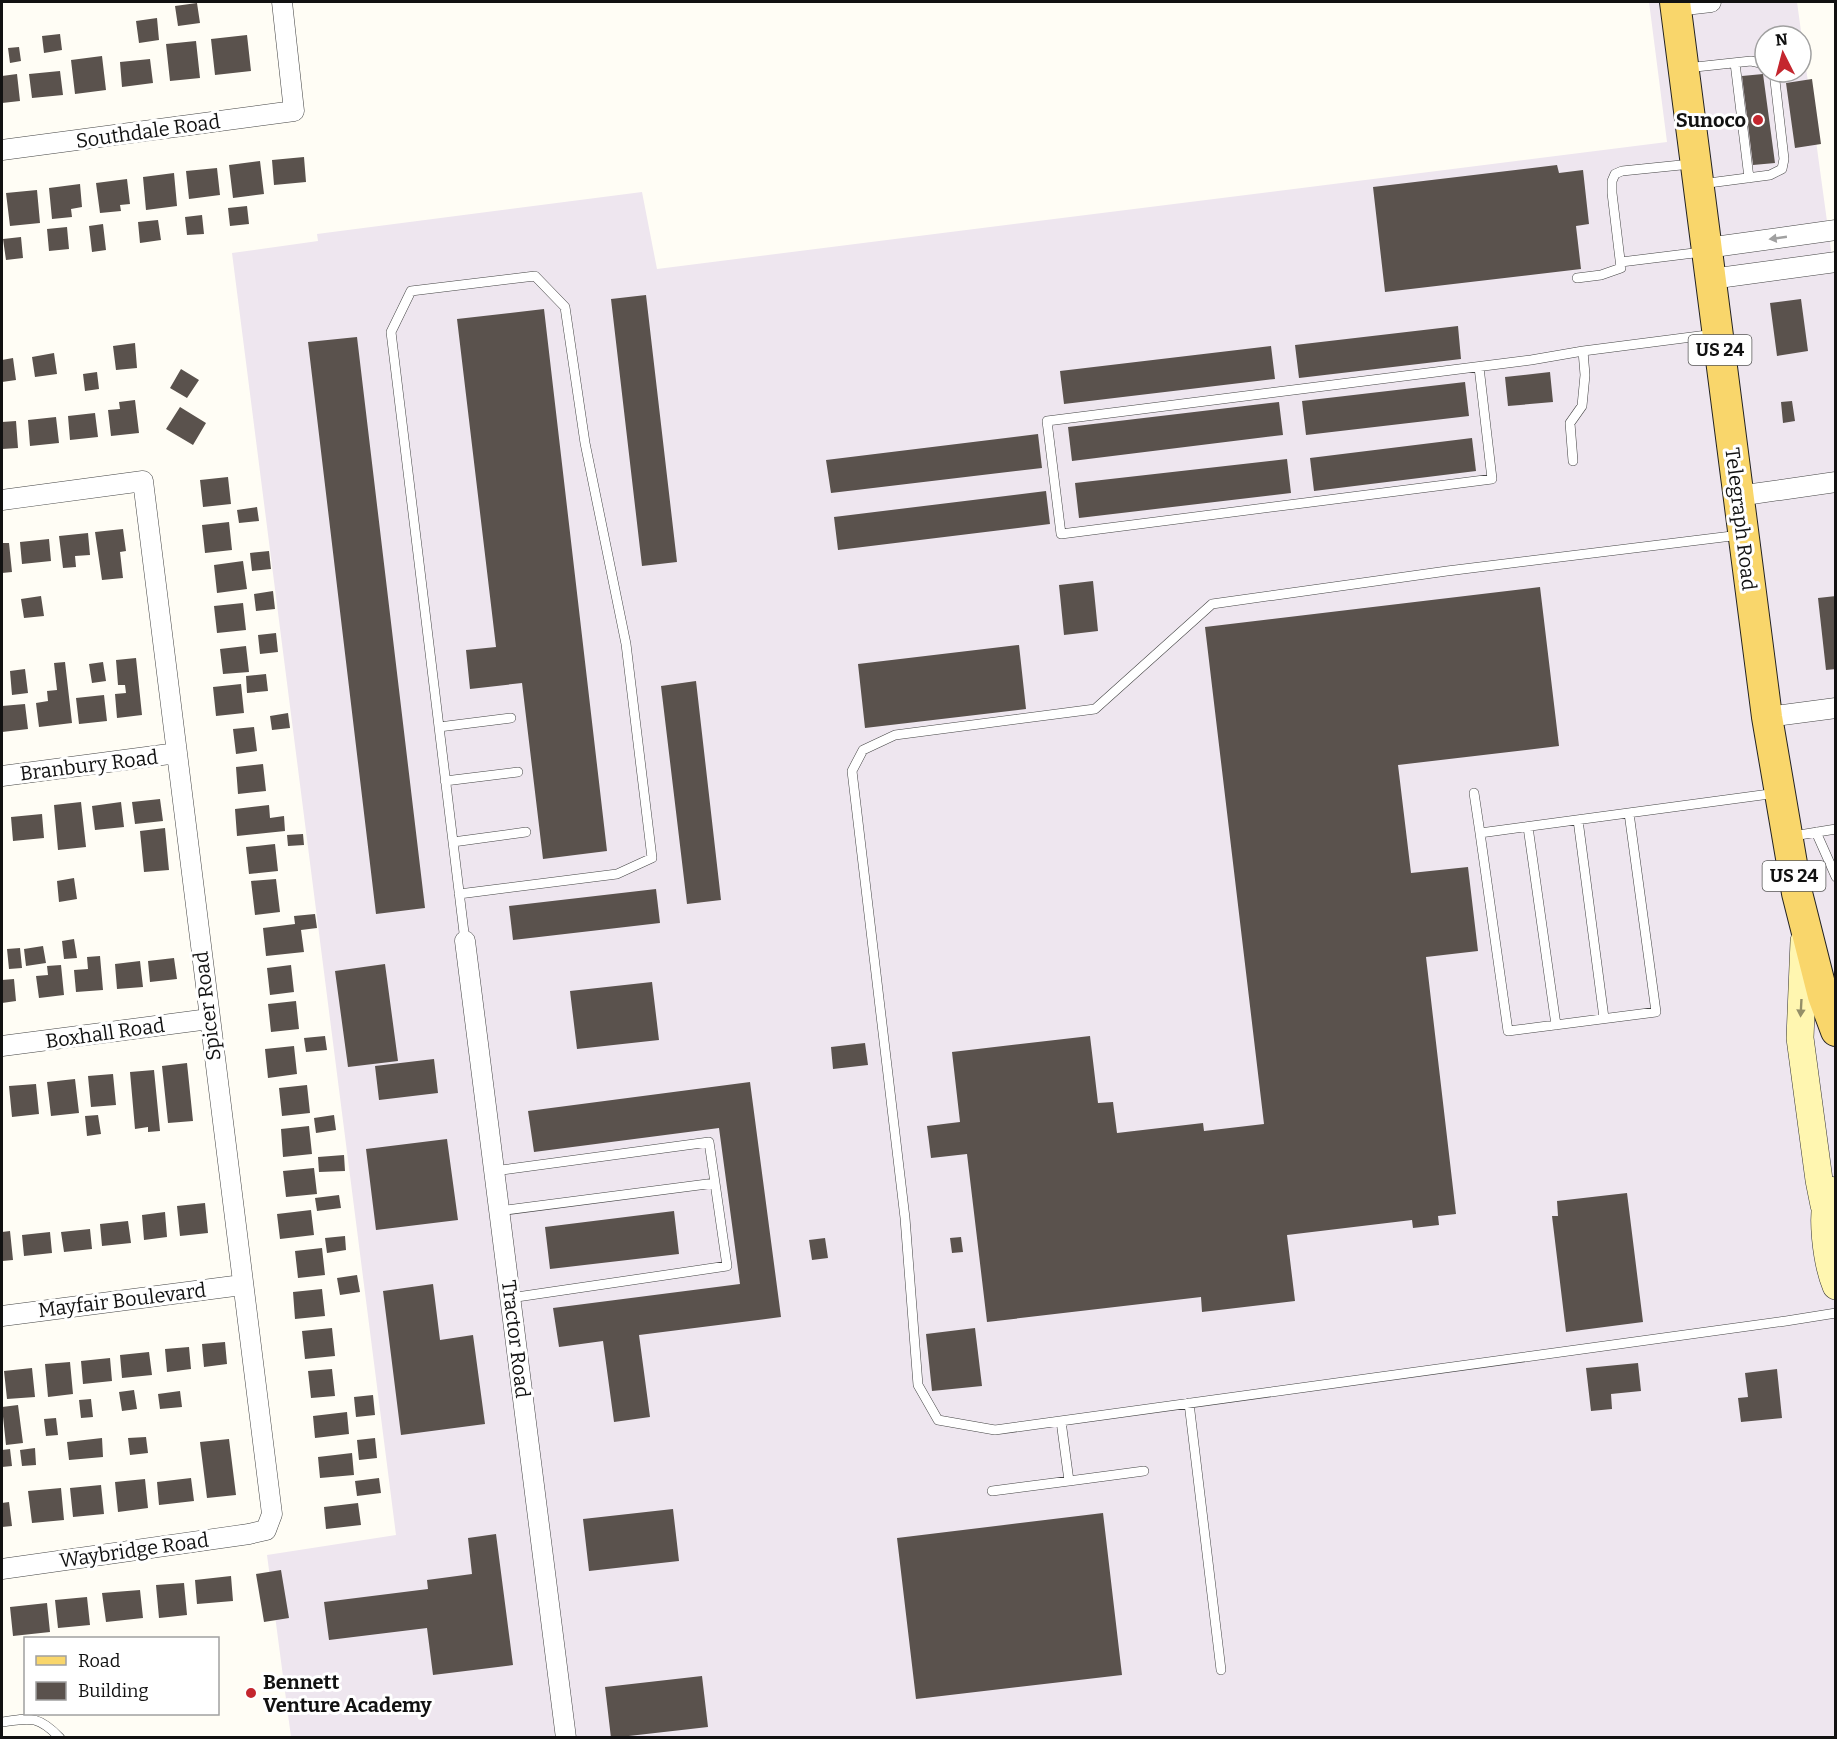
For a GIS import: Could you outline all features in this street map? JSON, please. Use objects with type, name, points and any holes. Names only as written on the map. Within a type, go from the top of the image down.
[{"type":"main road","name":"Telegraph Road","points":[[1676,4],[1767,717],[1780,792],[1802,835],[1805,928],[1829,994],[1836,1030]]},
{"type":"street","name":"Southdale Road","points":[[2,150],[294,111],[282,2]]},
{"type":"street","points":[[1676,4],[1711,2]]},
{"type":"street","points":[[1708,259],[1836,230]]},
{"type":"street","points":[[1708,259],[1836,262]]},
{"type":"street","name":"Spicer Road","points":[[2,500],[143,481],[272,1514],[266,1530]]},
{"type":"street","points":[[1738,496],[1836,482]]},
{"type":"street","points":[[1767,717],[1836,708]]},
{"type":"street","name":"Branbury Road","points":[[2,776],[177,753]]},
{"type":"street","points":[[1805,928],[1800,1038],[1819,1180],[1830,1193],[1832,1276],[1836,1286]]},
{"type":"street","name":"Tractor Road","points":[[465,941],[566,1737]]},
{"type":"street","name":"Boxhall Road","points":[[2,1046],[209,1019]]},
{"type":"street","name":"Mayfair Boulevard","points":[[2,1316],[242,1285]]},
{"type":"street","name":"Waybridge Road","points":[[2,1569],[266,1530]]},
{"type":"lane","points":[[1684,68],[1753,61]]},
{"type":"lane","points":[[1735,63],[1749,178]]},
{"type":"lane","points":[[1577,278],[1614,272],[1621,268],[1612,193],[1612,181],[1615,174],[1622,171],[1749,178],[1770,175],[1782,169],[1784,159],[1775,84]]},
{"type":"lane","points":[[1622,262],[1708,259]]},
{"type":"lane","points":[[459,894],[617,874],[651,858],[626,644],[585,443],[565,308],[535,276],[411,291],[390,332],[439,727],[445,781],[453,842],[459,894],[465,941]]},
{"type":"lane","points":[[1479,367],[1492,479],[1061,534],[1047,421],[1479,367],[1718,334]]},
{"type":"lane","points":[[1573,460],[1570,423],[1582,406],[1585,375],[1583,351]]},
{"type":"lane","points":[[1743,535],[1435,573],[1212,604],[1095,709],[895,735],[863,750],[852,771],[905,1218],[918,1384],[938,1420],[995,1430],[1836,1313]]},
{"type":"lane","points":[[439,727],[511,718]]},
{"type":"lane","points":[[445,781],[518,772]]},
{"type":"lane","points":[[1480,833],[1780,792]]},
{"type":"lane","points":[[1474,793],[1508,1031],[1656,1012],[1629,813]]},
{"type":"lane","points":[[1578,820],[1604,1018]]},
{"type":"lane","points":[[1528,827],[1556,1024]]},
{"type":"lane","points":[[1836,829],[1802,835],[1836,877]]},
{"type":"lane","points":[[453,842],[526,832]]},
{"type":"lane","points":[[494,1171],[709,1142],[727,1266],[510,1298]]},
{"type":"lane","points":[[499,1211],[715,1183]]},
{"type":"lane","points":[[1189,1403],[1221,1670]]},
{"type":"lane","points":[[1061,1421],[1069,1481]]},
{"type":"lane","points":[[992,1491],[1144,1471]]},
{"type":"lane","points":[[2,1722],[32,1718],[47,1725],[60,1737]]},
{"type":"shaded area","points":[[1649,2],[1797,2],[1800,24],[1753,24],[1753,84],[1808,84],[1836,287],[1835,1737],[291,1737],[267,1555],[396,1535],[232,253],[318,241],[317,234],[642,192],[657,269],[1667,142]]},
{"type":"building","points":[[197,3],[200,23],[178,26],[175,6]]},
{"type":"building","points":[[157,18],[159,40],[139,43],[136,21]]},
{"type":"building","points":[[60,34],[62,50],[44,53],[42,36]]},
{"type":"building","points":[[247,35],[251,71],[215,75],[211,39]]},
{"type":"building","points":[[196,41],[200,78],[170,81],[166,44]]},
{"type":"building","points":[[19,47],[21,61],[10,63],[8,48]]},
{"type":"building","points":[[102,56],[106,90],[75,94],[71,60]]},
{"type":"building","points":[[150,59],[153,83],[122,87],[120,62]]},
{"type":"building","points":[[60,71],[63,95],[32,98],[29,74]]},
{"type":"building","points":[[17,74],[20,101],[2,103],[2,76]]},
{"type":"building","points":[[1753,75],[1753,84],[1764,84],[1775,163],[1753,165],[1742,76]]},
{"type":"building","points":[[1786,84],[1813,84],[1821,144],[1795,148]]},
{"type":"building","points":[[304,157],[306,182],[274,185],[272,160]]},
{"type":"building","points":[[260,161],[264,194],[233,198],[229,165]]},
{"type":"building","points":[[1557,165],[1559,173],[1583,170],[1589,224],[1576,226],[1581,269],[1385,292],[1373,187]]},
{"type":"building","points":[[217,168],[220,195],[189,199],[186,171]]},
{"type":"building","points":[[174,173],[177,206],[146,210],[143,177]]},
{"type":"building","points":[[127,179],[130,204],[120,205],[121,211],[100,213],[96,183]]},
{"type":"building","points":[[80,184],[82,207],[71,209],[72,217],[52,219],[49,188]]},
{"type":"building","points":[[37,190],[40,223],[10,226],[6,193]]},
{"type":"building","points":[[247,206],[249,224],[230,226],[228,208]]},
{"type":"building","points":[[202,215],[204,234],[187,235],[185,217]]},
{"type":"building","points":[[158,220],[161,240],[140,243],[138,222]]},
{"type":"building","points":[[103,224],[106,250],[92,252],[89,226]]},
{"type":"building","points":[[67,227],[69,249],[49,251],[47,229]]},
{"type":"building","points":[[21,237],[23,258],[6,260],[3,239]]},
{"type":"building","points":[[646,295],[677,562],[642,566],[611,299]]},
{"type":"building","points":[[1801,299],[1808,351],[1777,356],[1770,303]]},
{"type":"building","points":[[544,309],[607,851],[543,859],[522,683],[470,689],[466,650],[496,647],[457,319]]},
{"type":"building","points":[[1458,326],[1461,359],[1299,378],[1295,345]]},
{"type":"building","points":[[357,337],[425,908],[376,914],[308,342]]},
{"type":"building","points":[[135,343],[137,368],[116,370],[113,346]]},
{"type":"building","points":[[1271,346],[1275,379],[1064,404],[1060,371]]},
{"type":"building","points":[[54,353],[57,374],[35,377],[32,357]]},
{"type":"building","points":[[13,358],[16,380],[2,382],[2,360]]},
{"type":"building","points":[[181,369],[199,380],[187,398],[170,388]]},
{"type":"building","points":[[97,372],[99,389],[85,391],[83,374]]},
{"type":"building","points":[[1550,372],[1553,402],[1508,406],[1505,377]]},
{"type":"building","points":[[1465,382],[1469,416],[1306,435],[1302,401]]},
{"type":"building","points":[[135,400],[139,433],[111,436],[108,410],[120,409],[119,402]]},
{"type":"building","points":[[1792,401],[1795,421],[1783,423],[1781,402]]},
{"type":"building","points":[[1279,402],[1283,435],[1072,461],[1068,427]]},
{"type":"building","points":[[180,407],[206,423],[193,445],[166,429]]},
{"type":"building","points":[[95,413],[98,437],[70,440],[68,416]]},
{"type":"building","points":[[56,417],[59,443],[30,446],[28,420]]},
{"type":"building","points":[[16,421],[18,448],[2,449],[2,422]]},
{"type":"building","points":[[1038,434],[1042,468],[831,493],[826,460]]},
{"type":"building","points":[[1472,438],[1476,471],[1314,491],[1310,458]]},
{"type":"building","points":[[1287,459],[1291,493],[1079,518],[1075,483]]},
{"type":"building","points":[[228,477],[231,504],[203,507],[200,480]]},
{"type":"building","points":[[1046,491],[1050,524],[838,550],[834,517]]},
{"type":"building","points":[[257,507],[259,521],[239,523],[237,510]]},
{"type":"building","points":[[229,522],[232,550],[205,553],[202,525]]},
{"type":"building","points":[[123,529],[126,551],[120,552],[123,578],[102,580],[95,532]]},
{"type":"building","points":[[88,533],[90,555],[75,556],[76,567],[63,568],[59,536]]},
{"type":"building","points":[[49,539],[51,561],[22,564],[20,542]]},
{"type":"building","points":[[2,543],[9,543],[12,572],[2,573]]},
{"type":"building","points":[[269,551],[271,569],[252,571],[250,553]]},
{"type":"building","points":[[243,561],[247,589],[217,593],[214,565]]},
{"type":"building","points":[[1093,581],[1098,631],[1064,635],[1059,585]]},
{"type":"building","points":[[1540,587],[1559,746],[1398,765],[1411,873],[1468,867],[1478,951],[1426,957],[1456,1214],[1438,1216],[1439,1225],[1413,1228],[1412,1220],[1287,1235],[1295,1301],[1202,1312],[1201,1297],[987,1322],[967,1154],[931,1158],[927,1126],[960,1122],[952,1052],[1090,1036],[1098,1103],[1113,1102],[1117,1133],[1203,1123],[1204,1131],[1264,1124],[1205,627]]},
{"type":"building","points":[[273,591],[275,609],[256,611],[254,594]]},
{"type":"building","points":[[41,596],[44,616],[24,618],[21,599]]},
{"type":"building","points":[[1836,596],[1836,669],[1826,670],[1818,598]]},
{"type":"building","points":[[243,603],[246,630],[217,633],[214,606]]},
{"type":"building","points":[[276,633],[278,652],[260,654],[258,635]]},
{"type":"building","points":[[1019,645],[1026,709],[865,728],[858,664]]},
{"type":"building","points":[[246,646],[249,672],[223,674],[220,649]]},
{"type":"building","points":[[136,658],[142,715],[117,718],[115,694],[126,693],[125,685],[118,685],[116,660]]},
{"type":"building","points":[[65,662],[72,723],[39,727],[36,703],[48,701],[47,691],[57,690],[54,663]]},
{"type":"building","points":[[103,662],[106,681],[92,683],[89,664]]},
{"type":"building","points":[[25,669],[28,693],[12,695],[10,671]]},
{"type":"building","points":[[266,674],[268,691],[247,693],[246,676]]},
{"type":"building","points":[[696,681],[721,900],[687,904],[661,686]]},
{"type":"building","points":[[241,684],[244,713],[216,716],[213,687]]},
{"type":"building","points":[[104,695],[107,721],[79,724],[76,698]]},
{"type":"building","points":[[25,704],[28,729],[2,732],[2,706]]},
{"type":"building","points":[[288,713],[290,728],[272,730],[270,716]]},
{"type":"building","points":[[254,727],[257,751],[236,754],[233,729]]},
{"type":"building","points":[[263,764],[266,791],[238,794],[236,767]]},
{"type":"building","points":[[160,799],[163,821],[135,824],[132,802]]},
{"type":"building","points":[[81,802],[86,847],[58,850],[54,805]]},
{"type":"building","points":[[121,802],[124,827],[95,830],[92,806]]},
{"type":"building","points":[[269,805],[270,818],[284,816],[285,831],[237,836],[235,809]]},
{"type":"building","points":[[42,814],[44,838],[13,841],[11,817]]},
{"type":"building","points":[[165,828],[169,870],[144,872],[140,831]]},
{"type":"building","points":[[303,834],[304,845],[288,846],[287,835]]},
{"type":"building","points":[[275,844],[278,871],[249,874],[246,847]]},
{"type":"building","points":[[74,878],[77,899],[59,902],[57,881]]},
{"type":"building","points":[[276,879],[280,912],[255,915],[251,881]]},
{"type":"building","points":[[656,889],[660,923],[513,940],[509,906]]},
{"type":"building","points":[[315,914],[317,928],[301,930],[304,952],[266,956],[263,928],[295,924],[294,916]]},
{"type":"building","points":[[74,939],[77,958],[64,959],[62,941]]},
{"type":"building","points":[[43,946],[46,963],[26,966],[24,949]]},
{"type":"building","points":[[20,948],[22,968],[9,969],[7,949]]},
{"type":"building","points":[[100,956],[103,990],[76,992],[74,970],[88,969],[87,957]]},
{"type":"building","points":[[174,958],[177,979],[150,982],[148,961]]},
{"type":"building","points":[[140,961],[143,987],[117,989],[115,964]]},
{"type":"building","points":[[385,964],[398,1061],[348,1067],[335,971]]},
{"type":"building","points":[[61,965],[64,995],[39,998],[36,976],[48,975],[47,966]]},
{"type":"building","points":[[291,965],[294,992],[270,995],[267,968]]},
{"type":"building","points":[[14,979],[16,1001],[2,1003],[2,980]]},
{"type":"building","points":[[652,982],[659,1040],[577,1049],[570,991]]},
{"type":"building","points":[[296,1001],[299,1029],[271,1032],[268,1004]]},
{"type":"building","points":[[325,1036],[327,1050],[306,1052],[304,1038]]},
{"type":"building","points":[[865,1043],[868,1065],[833,1069],[831,1047]]},
{"type":"building","points":[[294,1046],[297,1074],[268,1078],[265,1049]]},
{"type":"building","points":[[434,1059],[438,1093],[379,1100],[375,1066]]},
{"type":"building","points":[[187,1063],[193,1121],[168,1123],[162,1066]]},
{"type":"building","points":[[154,1070],[160,1131],[148,1132],[148,1127],[135,1129],[130,1072]]},
{"type":"building","points":[[113,1074],[116,1105],[91,1107],[88,1076]]},
{"type":"building","points":[[75,1079],[79,1113],[51,1116],[47,1082]]},
{"type":"building","points":[[750,1082],[781,1317],[639,1335],[650,1417],[614,1422],[603,1341],[559,1347],[553,1308],[740,1284],[719,1128],[534,1152],[528,1111]]},
{"type":"building","points":[[36,1084],[39,1114],[12,1117],[9,1086]]},
{"type":"building","points":[[307,1085],[310,1113],[282,1116],[279,1088]]},
{"type":"building","points":[[98,1115],[101,1134],[87,1136],[85,1116]]},
{"type":"building","points":[[334,1115],[336,1130],[316,1133],[314,1118]]},
{"type":"building","points":[[309,1126],[312,1154],[283,1157],[281,1129]]},
{"type":"building","points":[[447,1139],[458,1220],[376,1230],[366,1149]]},
{"type":"building","points":[[344,1155],[345,1171],[319,1172],[318,1157]]},
{"type":"building","points":[[314,1168],[317,1194],[286,1197],[283,1171]]},
{"type":"building","points":[[1627,1193],[1643,1322],[1566,1332],[1552,1216],[1558,1216],[1557,1201]]},
{"type":"building","points":[[339,1195],[341,1208],[317,1211],[315,1198]]},
{"type":"building","points":[[205,1203],[208,1233],[180,1236],[177,1206]]},
{"type":"building","points":[[311,1210],[314,1235],[280,1239],[277,1214]]},
{"type":"building","points":[[674,1211],[679,1254],[550,1269],[545,1227]]},
{"type":"building","points":[[165,1212],[167,1237],[144,1240],[142,1215]]},
{"type":"building","points":[[128,1221],[131,1243],[102,1246],[100,1224]]},
{"type":"building","points":[[90,1229],[92,1249],[64,1252],[61,1232]]},
{"type":"building","points":[[10,1231],[13,1260],[2,1261],[2,1232]]},
{"type":"building","points":[[50,1232],[52,1253],[24,1256],[22,1235]]},
{"type":"building","points":[[345,1236],[346,1250],[327,1253],[325,1238]]},
{"type":"building","points":[[961,1237],[963,1252],[952,1253],[950,1238]]},
{"type":"building","points":[[825,1238],[828,1258],[812,1260],[809,1240]]},
{"type":"building","points":[[322,1248],[325,1275],[298,1278],[295,1251]]},
{"type":"building","points":[[357,1275],[360,1292],[340,1295],[337,1278]]},
{"type":"building","points":[[433,1284],[440,1340],[473,1335],[485,1424],[401,1435],[383,1291]]},
{"type":"building","points":[[322,1289],[325,1316],[295,1319],[293,1292]]},
{"type":"building","points":[[332,1328],[335,1356],[305,1359],[302,1331]]},
{"type":"building","points":[[975,1328],[982,1386],[932,1391],[926,1334]]},
{"type":"building","points":[[225,1342],[227,1364],[204,1367],[202,1344]]},
{"type":"building","points":[[189,1347],[191,1369],[167,1372],[165,1349]]},
{"type":"building","points":[[149,1352],[152,1375],[122,1378],[120,1355]]},
{"type":"building","points":[[110,1358],[112,1381],[83,1384],[81,1361]]},
{"type":"building","points":[[70,1362],[73,1394],[48,1397],[45,1364]]},
{"type":"building","points":[[1638,1363],[1641,1391],[1611,1394],[1612,1409],[1591,1411],[1586,1368]]},
{"type":"building","points":[[32,1368],[35,1397],[7,1399],[4,1371]]},
{"type":"building","points":[[332,1369],[335,1396],[311,1398],[308,1371]]},
{"type":"building","points":[[1777,1369],[1782,1418],[1741,1422],[1738,1398],[1748,1397],[1745,1373]]},
{"type":"building","points":[[134,1390],[137,1409],[122,1411],[119,1392]]},
{"type":"building","points":[[180,1391],[182,1407],[160,1409],[158,1394]]},
{"type":"building","points":[[373,1395],[375,1415],[356,1417],[354,1397]]},
{"type":"building","points":[[91,1399],[93,1417],[81,1418],[79,1400]]},
{"type":"building","points":[[18,1405],[23,1443],[6,1445],[2,1407]]},
{"type":"building","points":[[347,1412],[349,1434],[315,1438],[313,1416]]},
{"type":"building","points":[[56,1418],[58,1435],[46,1436],[44,1419]]},
{"type":"building","points":[[146,1437],[148,1453],[130,1455],[128,1438]]},
{"type":"building","points":[[102,1438],[103,1457],[69,1460],[67,1442]]},
{"type":"building","points":[[375,1438],[377,1458],[359,1460],[357,1440]]},
{"type":"building","points":[[229,1439],[236,1495],[207,1498],[200,1442]]},
{"type":"building","points":[[35,1448],[36,1465],[22,1466],[20,1450]]},
{"type":"building","points":[[10,1449],[12,1466],[2,1467],[2,1450]]},
{"type":"building","points":[[352,1453],[354,1475],[320,1478],[318,1457]]},
{"type":"building","points":[[191,1478],[194,1501],[159,1505],[157,1482]]},
{"type":"building","points":[[379,1478],[381,1493],[357,1496],[355,1481]]},
{"type":"building","points":[[145,1479],[148,1508],[118,1512],[115,1482]]},
{"type":"building","points":[[101,1485],[104,1514],[73,1517],[70,1488]]},
{"type":"building","points":[[61,1488],[64,1520],[32,1523],[28,1491]]},
{"type":"building","points":[[9,1502],[12,1526],[2,1527],[2,1503]]},
{"type":"building","points":[[358,1503],[361,1525],[326,1529],[324,1507]]},
{"type":"building","points":[[673,1509],[679,1561],[589,1571],[583,1519]]},
{"type":"building","points":[[1103,1513],[1122,1675],[916,1699],[897,1538]]},
{"type":"building","points":[[496,1534],[513,1665],[433,1675],[427,1628],[329,1640],[324,1602],[428,1589],[427,1580],[472,1574],[468,1538]]},
{"type":"building","points":[[281,1570],[289,1618],[264,1622],[256,1574]]},
{"type":"building","points":[[231,1576],[233,1601],[197,1604],[195,1580]]},
{"type":"building","points":[[184,1583],[187,1615],[159,1618],[156,1585]]},
{"type":"building","points":[[140,1590],[143,1618],[106,1622],[102,1593]]},
{"type":"building","points":[[87,1597],[90,1625],[58,1628],[55,1600]]},
{"type":"building","points":[[47,1603],[50,1632],[13,1636],[10,1607]]},
{"type":"building","points":[[702,1676],[708,1727],[611,1738],[605,1687]]},
{"type":"place","name":"Sunoco","points":[[1758,120]]},
{"type":"place","name":"Bennett Venture Academy","points":[[251,1693]]}]
